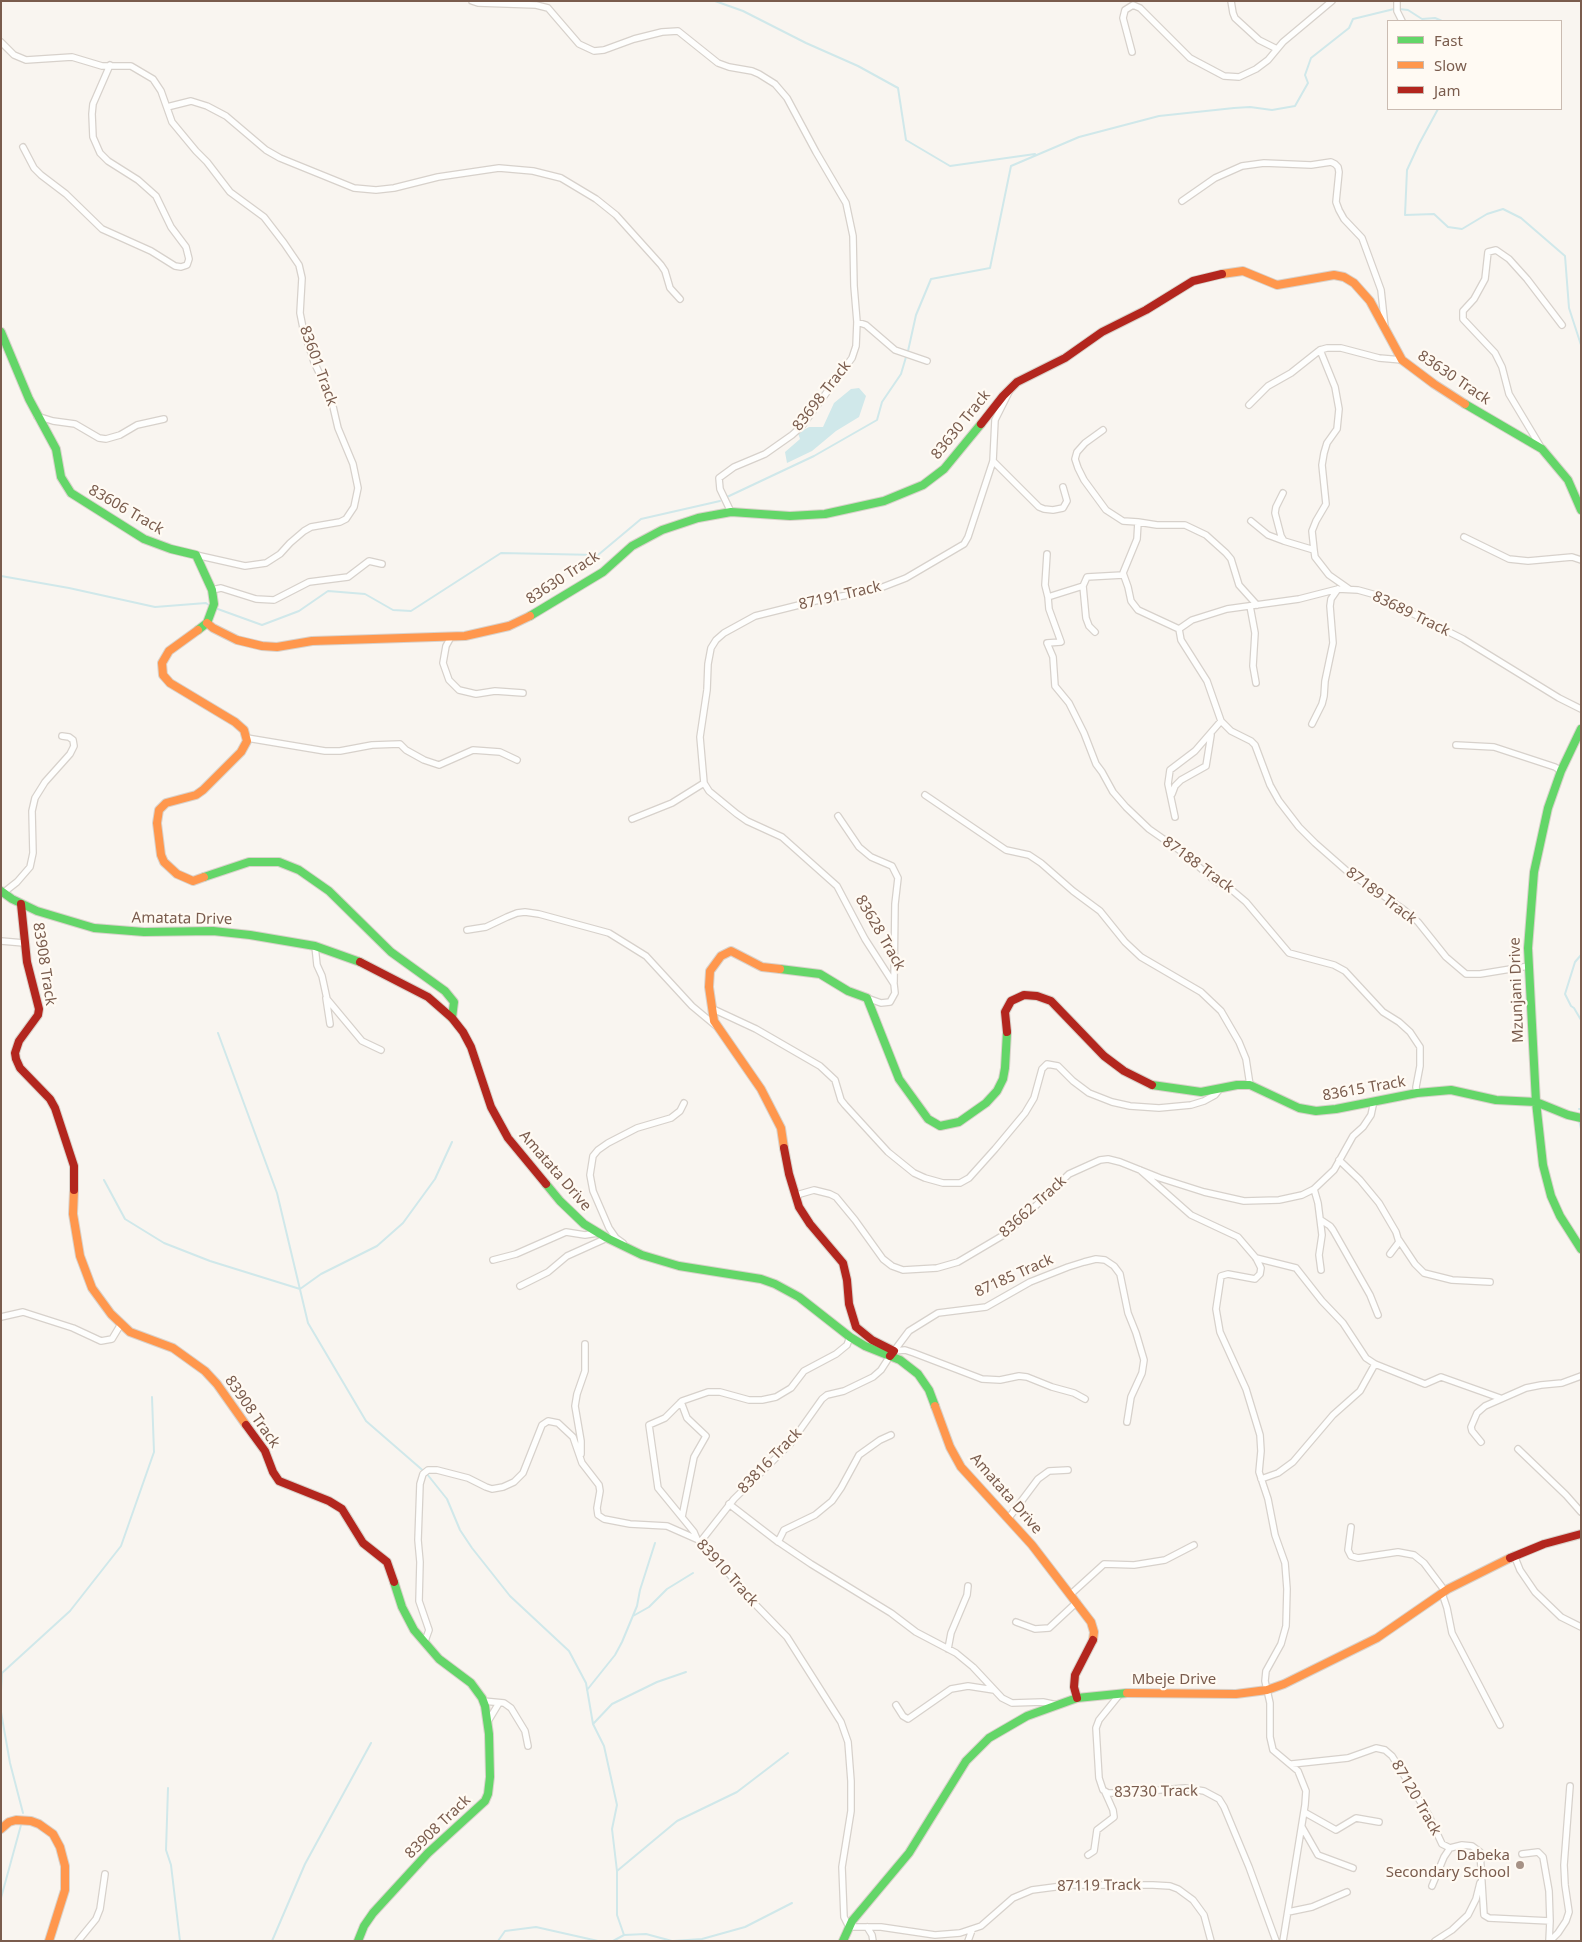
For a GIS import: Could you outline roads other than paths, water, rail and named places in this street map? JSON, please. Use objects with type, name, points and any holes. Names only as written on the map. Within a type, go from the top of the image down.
[{"type":"street","name":"83698 Track","points":[[472,1],[478,3],[536,5],[548,8],[579,44],[594,51],[604,50],[634,39],[662,32],[678,31],[718,63],[759,74],[774,84],[787,98],[846,203],[854,236],[854,286],[857,322],[856,346],[852,358],[802,426],[765,454],[734,467],[719,478],[720,489],[731,512]]},
{"type":"street","points":[[1231,1],[1235,18],[1259,40],[1278,49]]},
{"type":"street","points":[[1132,52],[1123,18],[1125,10],[1133,5],[1140,8],[1190,58],[1213,72],[1228,78],[1239,77],[1256,70],[1332,1]]},
{"type":"street","points":[[1396,6],[1402,20]]},
{"type":"street","name":"83601 Track","points":[[1,42],[14,55],[26,60],[72,57],[93,64],[131,66],[153,80],[167,107],[172,122],[180,133],[207,162],[230,192],[264,217],[299,265],[302,278],[299,303],[303,328],[314,362],[332,398],[338,428],[353,464],[358,488],[354,508],[346,519],[340,522],[311,527],[304,531],[280,554],[266,563],[245,566],[196,555]]},
{"type":"street","points":[[23,147],[34,168],[66,194],[102,229],[151,251],[175,266],[187,265],[189,259],[186,247],[171,227],[156,196],[138,180],[108,161],[100,153],[93,137],[93,104],[110,65]]},
{"type":"street","points":[[167,107],[189,102],[207,106],[226,116],[266,150],[280,158],[322,174],[346,186],[363,190],[394,188],[438,177],[499,168],[524,170],[561,178],[590,194],[616,215],[661,265],[665,271],[670,288],[680,299]]},
{"type":"street","points":[[1182,200],[1215,178],[1242,166],[1264,163],[1311,165],[1331,162],[1335,164],[1338,167],[1339,180],[1336,202],[1344,219],[1362,238],[1365,250],[1377,276],[1383,300],[1385,327]]},
{"type":"street","points":[[1542,449],[1508,394],[1502,367],[1495,353],[1463,319],[1464,311],[1474,299],[1483,283],[1488,252],[1496,250],[1503,253],[1527,279],[1562,325]]},
{"type":"street","name":"83630 Track","points":[[207,622],[213,628],[237,640],[262,646],[277,647],[312,641],[465,636],[509,626],[527,618],[603,572],[632,546],[643,539],[662,530],[698,518],[731,512],[790,516],[825,514],[884,501],[911,491],[933,478],[951,462],[1010,387],[1017,382],[1065,358],[1102,332],[1146,310],[1193,280],[1232,271],[1243,271],[1277,284],[1295,284],[1324,276],[1344,277],[1362,290],[1385,327],[1391,342],[1402,360],[1434,384],[1476,411],[1542,449],[1568,480],[1581,510]]},
{"type":"street","points":[[857,322],[866,325],[895,350],[927,360]]},
{"type":"street","name":"83606 Track","points":[[1,332],[37,416],[56,450],[61,477],[71,492],[80,500],[144,539],[171,549],[196,555]]},
{"type":"street","points":[[1249,405],[1268,386],[1292,372],[1320,350],[1342,348],[1366,356],[1402,360]]},
{"type":"street","points":[[1320,350],[1335,387],[1339,414],[1337,429],[1327,443],[1324,453],[1322,465],[1326,504],[1316,520],[1312,531],[1314,550],[1315,557],[1330,575],[1348,589]]},
{"type":"street","name":"87191 Track","points":[[704,783],[700,738],[707,690],[708,664],[711,648],[716,640],[739,623],[762,614],[815,601],[875,590],[906,578],[964,544],[993,461],[994,425],[1010,387]]},
{"type":"street","points":[[37,416],[53,421],[75,424],[99,438],[106,439],[120,435],[137,425],[164,419]]},
{"type":"street","points":[[1103,430],[1080,448],[1076,456],[1076,463],[1084,480],[1106,510],[1124,521],[1157,525],[1185,525],[1206,535],[1231,559],[1239,585],[1257,605]]},
{"type":"street","points":[[993,461],[1039,507],[1044,509],[1063,508],[1067,501],[1064,487]]},
{"type":"street","points":[[1283,493],[1276,507],[1275,518],[1284,542]]},
{"type":"street","points":[[1252,521],[1268,535],[1284,542],[1314,550]]},
{"type":"street","points":[[1138,522],[1137,539],[1123,570],[1123,576],[1134,607],[1179,629],[1182,640],[1207,680],[1221,721],[1211,735],[1190,755],[1170,770],[1168,784],[1172,794],[1175,817]]},
{"type":"street","points":[[1464,537],[1510,559],[1528,561],[1572,557],[1581,560]]},
{"type":"street","points":[[1047,554],[1044,585],[1048,596],[1083,586]]},
{"type":"street","points":[[196,555],[212,590],[213,608],[207,622],[169,651],[162,663],[163,675],[170,683],[235,722],[244,730],[247,738],[246,746],[209,785],[196,795],[166,803],[159,810],[157,824],[161,855],[164,862],[177,874],[193,881],[249,862],[279,862],[299,870],[329,891],[391,952],[445,991],[454,1002],[452,1018]]},
{"type":"street","points":[[212,590],[221,588],[256,599],[274,600],[309,582],[348,577],[369,561],[382,564]]},
{"type":"street","points":[[1096,632],[1089,626],[1086,618],[1083,586],[1087,577],[1123,576]]},
{"type":"street","points":[[1312,724],[1324,696],[1325,681],[1333,643],[1330,606],[1334,593],[1338,589]]},
{"type":"street","name":"83689 Track","points":[[1179,629],[1192,620],[1211,613],[1299,599],[1338,589],[1348,589],[1376,595],[1400,609],[1463,639],[1559,698],[1581,709]]},
{"type":"street","name":"87188 Track","points":[[1048,596],[1049,609],[1061,642],[1047,643],[1053,657],[1055,686],[1068,703],[1084,733],[1094,759],[1113,792],[1149,829],[1182,852],[1214,880],[1233,891],[1246,902],[1289,953],[1334,965],[1345,971],[1383,1012],[1410,1032],[1420,1047],[1420,1066],[1416,1093]]},
{"type":"street","points":[[1250,606],[1255,633],[1253,666],[1256,683]]},
{"type":"street","points":[[451,637],[446,646],[443,663],[449,680],[459,690],[476,694],[495,691],[523,693]]},
{"type":"street","name":"87189 Track","points":[[1221,721],[1231,732],[1251,741],[1255,745],[1270,785],[1306,835],[1348,872],[1403,909],[1418,922],[1446,957],[1461,970],[1473,975],[1529,966]]},
{"type":"street","name":"Mzunjani Drive","points":[[1581,729],[1561,771],[1548,808],[1534,872],[1528,938],[1529,996],[1536,1102],[1543,1165],[1551,1196],[1567,1229],[1581,1249]]},
{"type":"street","points":[[1172,794],[1175,786],[1181,780],[1206,766],[1211,735]]},
{"type":"street","points":[[2,892],[17,882],[30,866],[33,853],[32,811],[35,798],[45,782],[70,754],[74,746],[73,740],[62,736]]},
{"type":"street","points":[[247,738],[325,751],[340,751],[372,745],[400,744],[406,750],[424,760],[439,765],[473,750],[500,752],[517,760]]},
{"type":"street","points":[[1456,745],[1494,747],[1555,767],[1561,771]]},
{"type":"street","points":[[632,819],[672,803],[704,783]]},
{"type":"street","name":"83628 Track","points":[[704,783],[709,791],[742,817],[782,837],[837,886],[865,939],[894,984],[895,993],[890,1002],[881,1003],[848,991],[820,974],[762,967],[731,951],[721,956],[710,972],[708,987],[716,1026],[761,1089],[781,1128],[789,1174],[800,1210],[842,1263],[847,1280],[849,1304],[856,1327],[892,1353]]},
{"type":"street","points":[[868,998],[900,1079],[928,1119],[940,1126],[959,1122],[986,1103],[997,1091],[1003,1079],[1005,1068],[1008,1029],[1005,1012],[1011,1001],[1024,995],[1037,996],[1051,1002],[1104,1056],[1140,1081],[1155,1087],[1201,1092],[1237,1085],[1250,1085],[1246,1059],[1239,1042],[1221,1011],[1201,992],[1142,957],[1125,942],[1100,912],[1073,892],[1041,863],[1029,855],[1006,850],[925,795]]},
{"type":"street","points":[[838,816],[859,847],[872,857],[892,866],[898,878],[895,904],[894,984]]},
{"type":"street","name":"Amatata Drive","points":[[2,892],[21,904],[49,916],[108,930],[144,932],[213,931],[316,946],[366,964],[428,997],[452,1018],[471,1047],[491,1107],[508,1138],[535,1173],[568,1210],[598,1233],[627,1249],[679,1266],[760,1279],[775,1284],[800,1297],[850,1337],[865,1346],[892,1353],[925,1381],[950,1447],[961,1467],[1032,1545],[1091,1622],[1094,1632],[1092,1643],[1076,1674],[1074,1687],[1076,1698]]},
{"type":"street","name":"83908 Track","points":[[21,904],[26,962],[38,1002],[38,1012],[19,1041],[15,1053],[16,1059],[20,1068],[50,1099],[55,1108],[74,1166],[76,1178],[73,1214],[80,1256],[92,1288],[99,1300],[130,1332],[172,1348],[205,1371],[217,1384],[265,1450],[273,1472],[279,1481],[330,1501],[342,1509],[363,1543],[382,1556],[387,1562],[405,1614],[414,1630],[439,1659],[471,1683],[483,1701],[487,1723],[490,1777],[488,1794],[485,1801],[428,1853],[374,1913],[364,1926],[358,1941]]},
{"type":"street","points":[[467,930],[486,927],[517,913],[525,912],[609,933],[646,956],[692,1006],[716,1026]]},
{"type":"street","points":[[1,941],[24,942]]},
{"type":"street","points":[[316,946],[317,965],[322,976],[330,1024]]},
{"type":"street","points":[[325,994],[362,1041],[381,1050]]},
{"type":"street","points":[[713,1009],[756,1029],[820,1066],[835,1080],[841,1100],[888,1152],[914,1173],[943,1183],[960,1183],[969,1178],[995,1150],[1025,1113],[1034,1098],[1042,1069],[1047,1064],[1058,1066],[1089,1093],[1112,1102],[1130,1106],[1159,1108],[1191,1105],[1208,1099],[1219,1090]]},
{"type":"street","name":"83615 Track","points":[[1250,1085],[1294,1106],[1309,1110],[1336,1109],[1416,1093],[1451,1090],[1496,1100],[1536,1102],[1568,1115],[1581,1118]]},
{"type":"street","name":"83662 Track","points":[[796,1198],[800,1194],[814,1190],[836,1197],[883,1260],[903,1270],[937,1268],[958,1262],[1007,1233],[1069,1174],[1086,1165],[1108,1159],[1128,1164],[1204,1192],[1244,1201],[1293,1198],[1314,1189],[1334,1170],[1353,1136],[1363,1127],[1371,1115],[1374,1101]]},
{"type":"street","points":[[627,1249],[609,1228],[593,1191],[590,1175],[594,1156],[598,1150],[608,1143],[637,1128],[671,1118],[680,1111],[684,1104]]},
{"type":"street","points":[[1339,1160],[1360,1180],[1379,1203],[1399,1240],[1415,1264],[1424,1273],[1452,1280],[1490,1282]]},
{"type":"street","points":[[1140,1170],[1191,1215],[1238,1237],[1256,1258],[1261,1270],[1255,1278],[1228,1274],[1221,1276],[1216,1309],[1220,1332],[1246,1389],[1260,1435],[1259,1472],[1268,1499],[1275,1535],[1286,1563],[1286,1626],[1281,1644],[1265,1676],[1270,1703],[1272,1744],[1277,1754],[1292,1764],[1298,1771],[1305,1784],[1306,1791],[1302,1827],[1283,1941]]},
{"type":"street","points":[[1314,1189],[1321,1220],[1322,1235],[1319,1256],[1321,1270]]},
{"type":"street","points":[[1321,1220],[1333,1230],[1370,1295],[1378,1314]]},
{"type":"street","points":[[493,1260],[516,1254],[566,1232],[585,1235],[598,1233]]},
{"type":"street","points":[[520,1286],[548,1272],[567,1256],[607,1238]]},
{"type":"street","points":[[1390,1254],[1395,1249],[1399,1240]]},
{"type":"street","points":[[1256,1258],[1296,1268],[1322,1301],[1343,1323],[1366,1358],[1374,1364],[1404,1374],[1422,1383],[1427,1384],[1441,1377],[1500,1398]]},
{"type":"street","name":"87185 Track","points":[[892,1353],[909,1331],[938,1313],[986,1307],[1030,1282],[1084,1262],[1096,1259],[1105,1260],[1114,1266],[1120,1274],[1128,1313],[1144,1360],[1142,1373],[1131,1397],[1127,1422]]},
{"type":"street","points":[[1,1317],[23,1312],[74,1328],[101,1341],[112,1339],[121,1324]]},
{"type":"street","points":[[699,1540],[658,1488],[653,1446],[648,1429],[650,1424],[665,1418],[680,1402],[698,1394],[714,1392],[749,1400],[776,1397],[791,1388],[804,1371],[836,1354],[847,1345],[850,1337]]},
{"type":"street","points":[[582,1463],[581,1441],[575,1406],[585,1371],[584,1344]]},
{"type":"street","points":[[892,1353],[905,1350],[982,1379],[1000,1380],[1018,1376],[1027,1377],[1074,1393],[1085,1399]]},
{"type":"street","name":"83816 Track","points":[[699,1540],[729,1504],[790,1444],[822,1399],[827,1395],[852,1388],[873,1377],[881,1370],[892,1353]]},
{"type":"street","points":[[1261,1479],[1278,1473],[1293,1462],[1333,1415],[1360,1391],[1374,1364]]},
{"type":"street","points":[[1481,1442],[1470,1429],[1480,1409],[1500,1398],[1535,1386],[1562,1383],[1581,1376]]},
{"type":"street","points":[[680,1402],[687,1418],[706,1436],[694,1457],[682,1517]]},
{"type":"street","name":"83910 Track","points":[[425,1641],[430,1630],[419,1600],[420,1562],[418,1540],[419,1496],[423,1474],[428,1470],[437,1470],[462,1476],[492,1489],[510,1485],[523,1474],[542,1425],[548,1421],[558,1423],[570,1432],[582,1463],[599,1485],[598,1516],[630,1524],[667,1526],[699,1540],[747,1596],[794,1645],[844,1729],[850,1753],[852,1798],[842,1867],[844,1917],[849,1927]]},
{"type":"street","points":[[778,1542],[784,1530],[815,1515],[832,1501],[859,1455],[880,1440],[891,1435]]},
{"type":"street","points":[[1518,1449],[1581,1512]]},
{"type":"street","points":[[1008,1519],[1038,1479],[1049,1471],[1068,1470]]},
{"type":"street","points":[[729,1504],[778,1542],[891,1613],[916,1632],[966,1660],[1002,1698],[1012,1702],[1043,1702],[1057,1705]]},
{"type":"street","points":[[1351,1527],[1348,1550],[1351,1556],[1358,1558],[1398,1552],[1414,1555],[1424,1563],[1443,1592],[1452,1633],[1500,1725]]},
{"type":"street","name":"Mbeje Drive","points":[[843,1941],[856,1916],[910,1853],[966,1761],[989,1738],[1027,1716],[1076,1698],[1162,1692],[1236,1694],[1267,1690],[1284,1684],[1377,1638],[1443,1592],[1514,1555],[1553,1541],[1581,1534]]},
{"type":"street","points":[[1071,1594],[1104,1564],[1134,1566],[1165,1560],[1194,1545]]},
{"type":"street","points":[[1514,1555],[1520,1570],[1535,1592],[1561,1617],[1581,1627]]},
{"type":"street","points":[[948,1649],[951,1634],[967,1595],[968,1586]]},
{"type":"street","points":[[1016,1622],[1038,1629],[1049,1628],[1077,1602]]},
{"type":"street","points":[[896,1705],[903,1716],[908,1719],[951,1689],[968,1686],[994,1690]]},
{"type":"street","name":"83730 Track","points":[[1120,1694],[1099,1720],[1096,1728],[1099,1778],[1105,1792],[1122,1793],[1185,1788],[1204,1791],[1219,1799],[1249,1867],[1276,1941]]},
{"type":"street","points":[[483,1701],[507,1705],[515,1713],[525,1731],[528,1746]]},
{"type":"street","points":[[487,1723],[499,1703]]},
{"type":"street","name":"87120 Track","points":[[1292,1764],[1348,1758],[1376,1748],[1385,1750],[1392,1756],[1424,1808],[1442,1844],[1450,1848],[1467,1845],[1477,1848],[1481,1857],[1482,1876]]},
{"type":"street","points":[[1549,1941],[1558,1933],[1566,1921],[1569,1912],[1564,1885],[1564,1865],[1570,1786]]},
{"type":"street","points":[[1088,1855],[1095,1848],[1097,1830],[1114,1818],[1113,1810],[1105,1792]]},
{"type":"street","points":[[1304,1812],[1336,1830],[1356,1818],[1379,1822]]},
{"type":"street","points":[[1,1829],[9,1822],[16,1820],[31,1821],[53,1834],[60,1847],[65,1866],[65,1890],[49,1941]]},
{"type":"street","points":[[1302,1827],[1318,1855],[1353,1868]]},
{"type":"street","points":[[1432,1886],[1444,1856],[1450,1848]]},
{"type":"street","points":[[1522,1854],[1538,1852],[1543,1857],[1549,1891],[1549,1941]]},
{"type":"street","points":[[78,1941],[96,1919],[100,1909],[105,1874]]},
{"type":"street","points":[[1482,1876],[1483,1909],[1486,1917],[1550,1920]]},
{"type":"street","points":[[1435,1941],[1468,1916],[1476,1899],[1482,1876]]},
{"type":"street","name":"87119 Track","points":[[849,1927],[867,1927],[935,1935],[960,1933],[972,1930],[986,1922],[1013,1898],[1032,1890],[1070,1885],[1164,1885],[1178,1889],[1199,1906],[1207,1922],[1211,1941]]},
{"type":"street","points":[[1288,1912],[1312,1907],[1347,1892]]},
{"type":"street","points":[[867,1927],[873,1941]]},
{"type":"street","points":[[968,1941],[972,1930]]},
{"type":"water","points":[[859,388],[866,396],[859,417],[836,431],[812,451],[787,463],[785,452],[800,439],[798,433],[809,427],[823,427],[834,403],[851,389]]},
{"type":"waterway","points":[[715,1],[743,11],[806,43],[858,66],[898,88],[906,140],[950,166],[1035,154]]},
{"type":"waterway","points":[[908,351],[916,315],[931,279],[990,268],[1011,166],[1079,137],[1159,116],[1234,108],[1250,107],[1272,110],[1295,106],[1308,83],[1305,75],[1311,58],[1349,28],[1353,19],[1394,9]]},
{"type":"waterway","points":[[1399,9],[1408,10],[1422,19],[1435,18],[1440,20]]},
{"type":"waterway","points":[[1437,110],[1407,170],[1405,215],[1434,214],[1448,227],[1462,229],[1487,214],[1503,209],[1521,218],[1565,256],[1569,308],[1581,345]]},
{"type":"waterway","points":[[727,497],[814,456],[877,420],[882,402],[901,374],[906,357]]},
{"type":"waterway","points":[[215,608],[262,625],[299,611],[328,591],[365,594],[393,610],[411,611],[501,553],[598,555],[641,519],[720,501]]},
{"type":"waterway","points":[[1,576],[69,588],[155,607],[206,603],[210,606]]},
{"type":"waterway","points":[[1581,955],[1575,962],[1565,994],[1581,1020]]},
{"type":"waterway","points":[[218,1033],[277,1193],[308,1323],[366,1421],[427,1474],[447,1499],[460,1530],[472,1548],[510,1596],[569,1651],[586,1683],[593,1724],[604,1746],[617,1805],[612,1829],[617,1871],[617,1915],[624,1935]]},
{"type":"waterway","points":[[1579,1120],[1581,1129]]},
{"type":"waterway","points":[[104,1180],[125,1219],[164,1243],[210,1261],[300,1289],[321,1274],[377,1246],[403,1223],[435,1179],[452,1142]]},
{"type":"waterway","points":[[1,1691],[2,1673],[70,1611],[121,1546],[154,1452],[152,1397]]},
{"type":"waterway","points":[[587,1690],[615,1655],[622,1642],[637,1606],[640,1590],[655,1543]]},
{"type":"waterway","points":[[633,1616],[649,1607],[667,1589],[693,1573]]},
{"type":"waterway","points":[[593,1724],[612,1704],[657,1682],[686,1672]]},
{"type":"waterway","points":[[1,1712],[10,1763],[23,1813]]},
{"type":"waterway","points":[[272,1941],[305,1864],[371,1743]]},
{"type":"waterway","points":[[617,1871],[677,1821],[737,1792],[788,1753]]},
{"type":"waterway","points":[[168,1788],[166,1850],[171,1865],[180,1941]]},
{"type":"waterway","points":[[1,1898],[21,1825]]},
{"type":"waterway","points":[[673,1941],[702,1939],[745,1927],[792,1903]]},
{"type":"waterway","points":[[498,1941],[505,1931],[536,1927],[598,1941]]},
{"type":"waterway","points":[[613,1941],[624,1935],[646,1934],[672,1941]]},
{"type":"place","name":"Dabeka Secondary School","points":[[1520,1865]]}]
